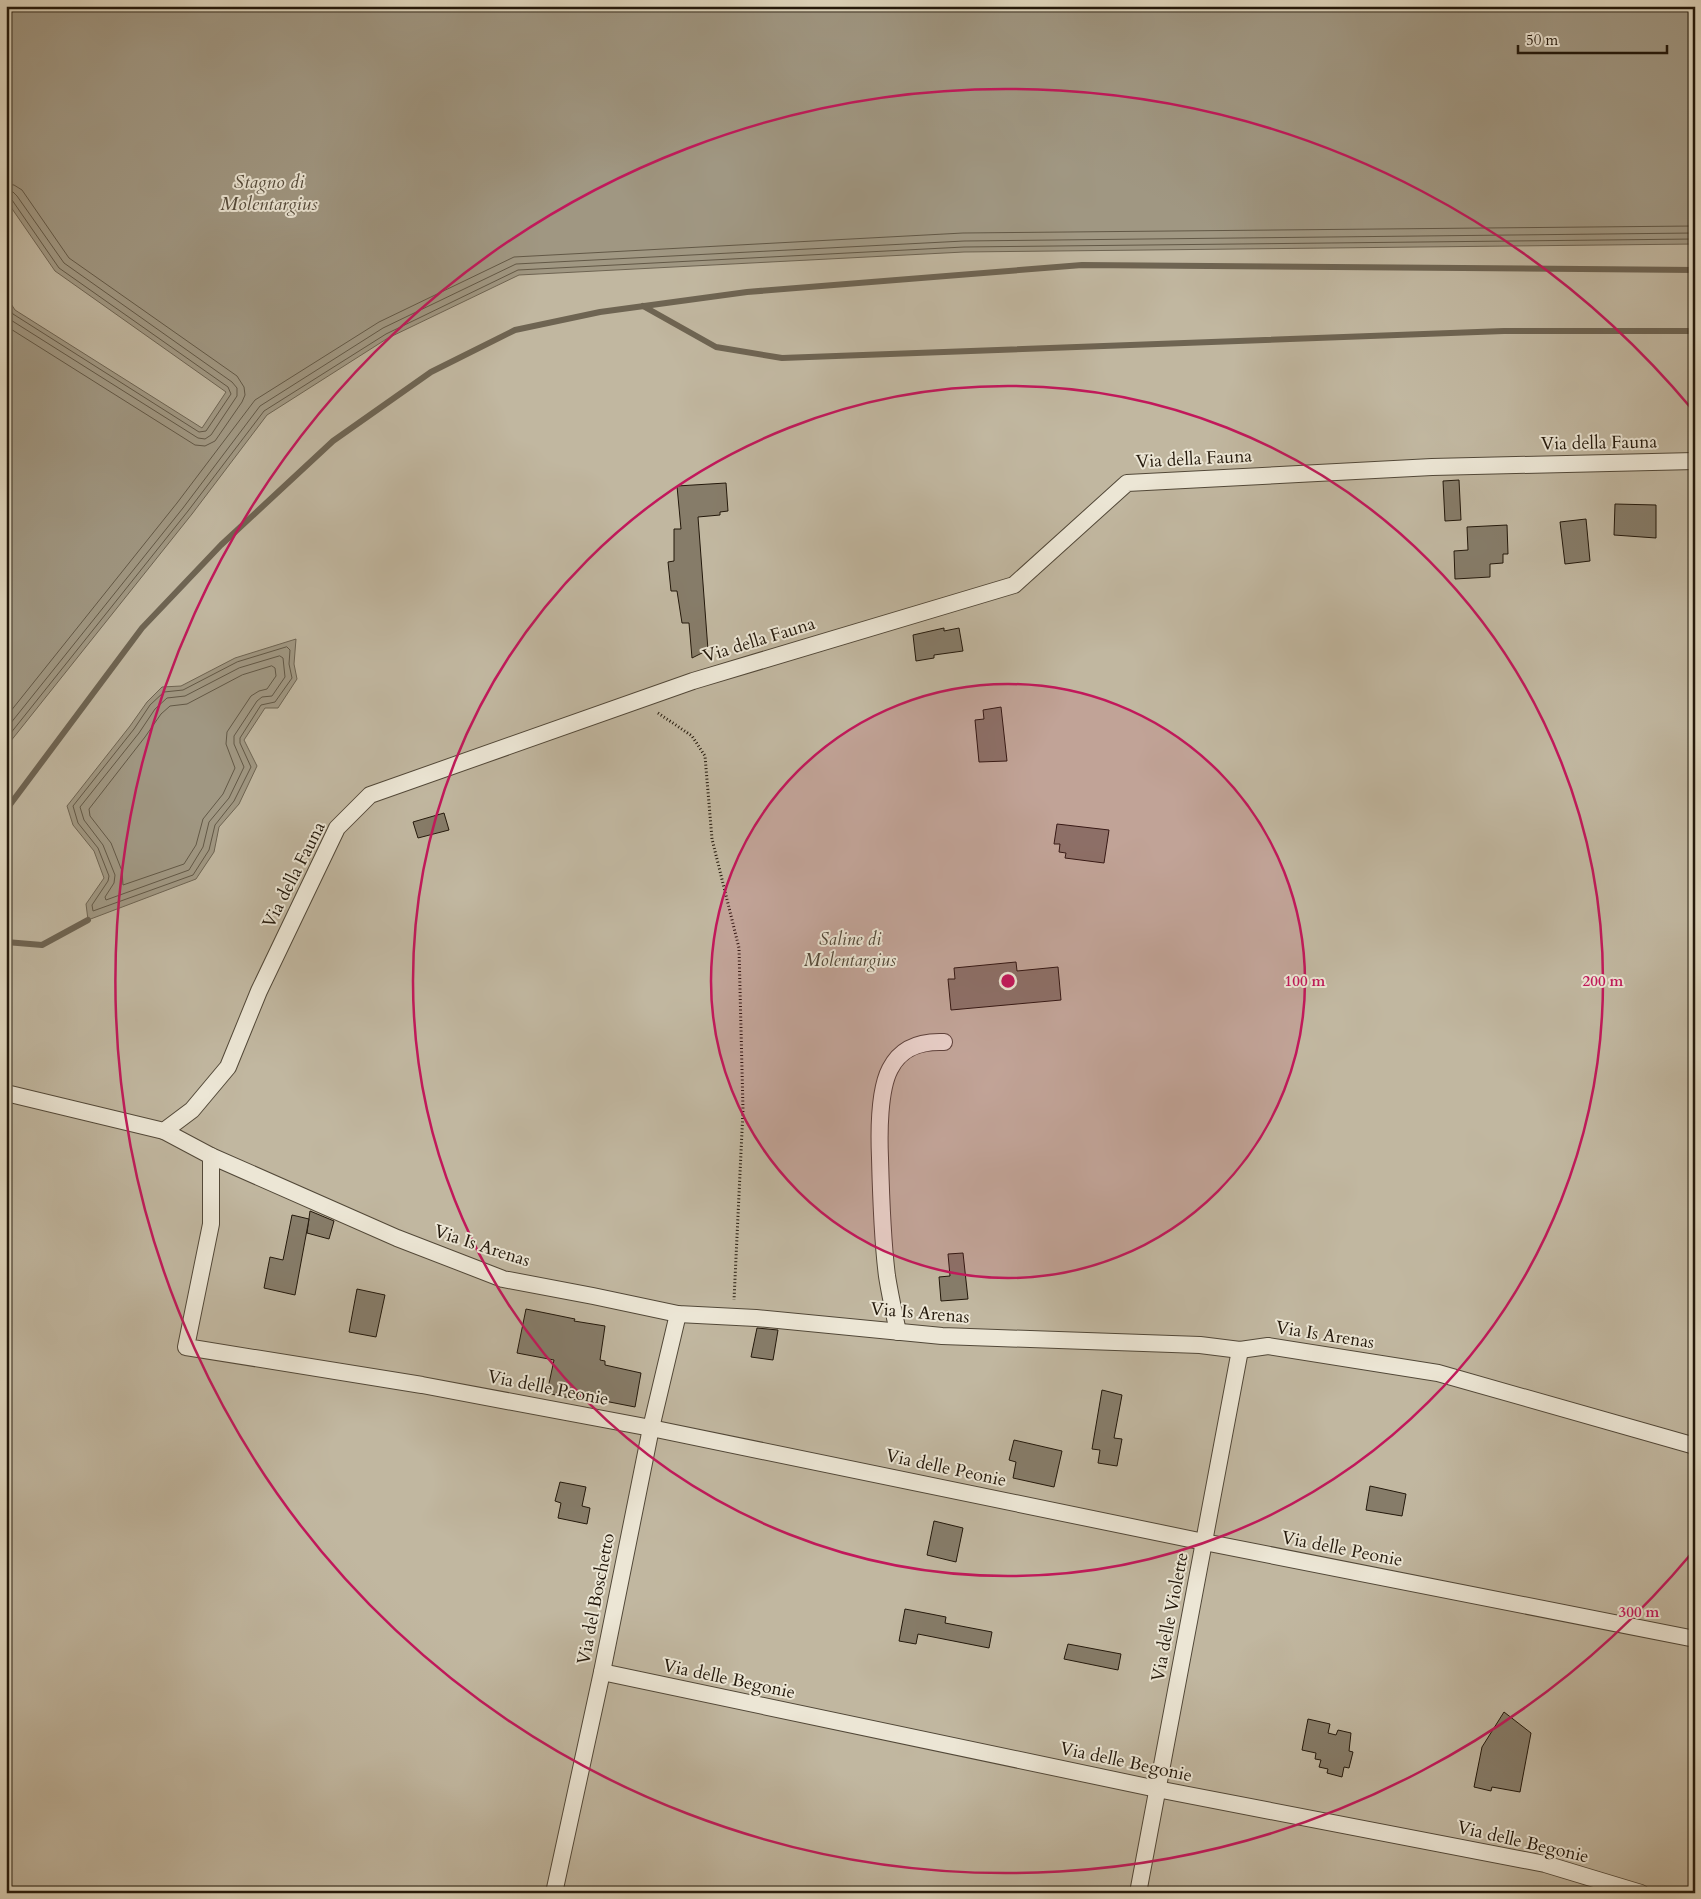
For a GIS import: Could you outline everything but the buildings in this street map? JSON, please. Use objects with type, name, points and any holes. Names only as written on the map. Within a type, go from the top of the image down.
[{"type":"street","name":"Via della Fauna","points":[[164,1131],[192,1110],[228,1067],[259,990],[337,828],[370,795],[693,681],[1014,585],[1127,483],[1432,466],[1695,461]]},
{"type":"street","points":[[898,1332],[887,1275],[881,1194],[879,1132],[882,1097],[890,1069],[905,1050],[928,1041],[944,1042]]},
{"type":"street","points":[[6,1092],[164,1131]]},
{"type":"street","name":"Via Is Arenas","points":[[164,1131],[211,1156],[397,1238],[503,1279],[678,1314],[733,1317],[942,1336],[1200,1345],[1240,1350],[1268,1346],[1438,1373],[1695,1446]]},
{"type":"street","name":"Via delle Peonie","points":[[211,1156],[211,1224],[186,1347],[422,1385],[650,1428],[1204,1542],[1695,1639]]},
{"type":"street","name":"Via del Boschetto","points":[[554,1893],[602,1672],[650,1428],[678,1314]]},
{"type":"street","name":"Via delle Violette","points":[[1138,1893],[1240,1350]]},
{"type":"street","name":"Via delle Begonie","points":[[602,1672],[1157,1789],[1545,1864],[1641,1893]]},
{"type":"path","points":[[652,695],[659,715],[692,736],[706,756],[712,839],[739,948],[743,1110],[733,1317]]},
{"type":"green space","name":"Saline di Molentargius","points":[[6,6],[1695,6],[1695,1893],[6,1893]]},
{"type":"water","name":"Stagno di Molentargius","points":[[6,6],[1695,6],[1695,244],[964,252],[519,275],[388,338],[267,415],[192,514],[6,747],[6,296],[15,310],[202,428],[226,392],[55,271],[6,200]]},
{"type":"water","points":[[296,639],[294,664],[297,679],[278,708],[265,708],[244,740],[257,766],[239,804],[219,827],[214,852],[196,879],[88,920],[86,904],[104,878],[94,851],[73,825],[67,806],[147,702],[162,687],[181,686],[235,658]]},
{"type":"waterway","points":[[6,810],[142,628],[221,545],[333,441],[431,372],[515,330],[600,312],[747,292],[1082,265],[1695,270]]},
{"type":"waterway","points":[[643,306],[716,347],[782,358],[1504,331],[1695,331]]},
{"type":"waterway","points":[[6,942],[42,945],[88,920]]}]
